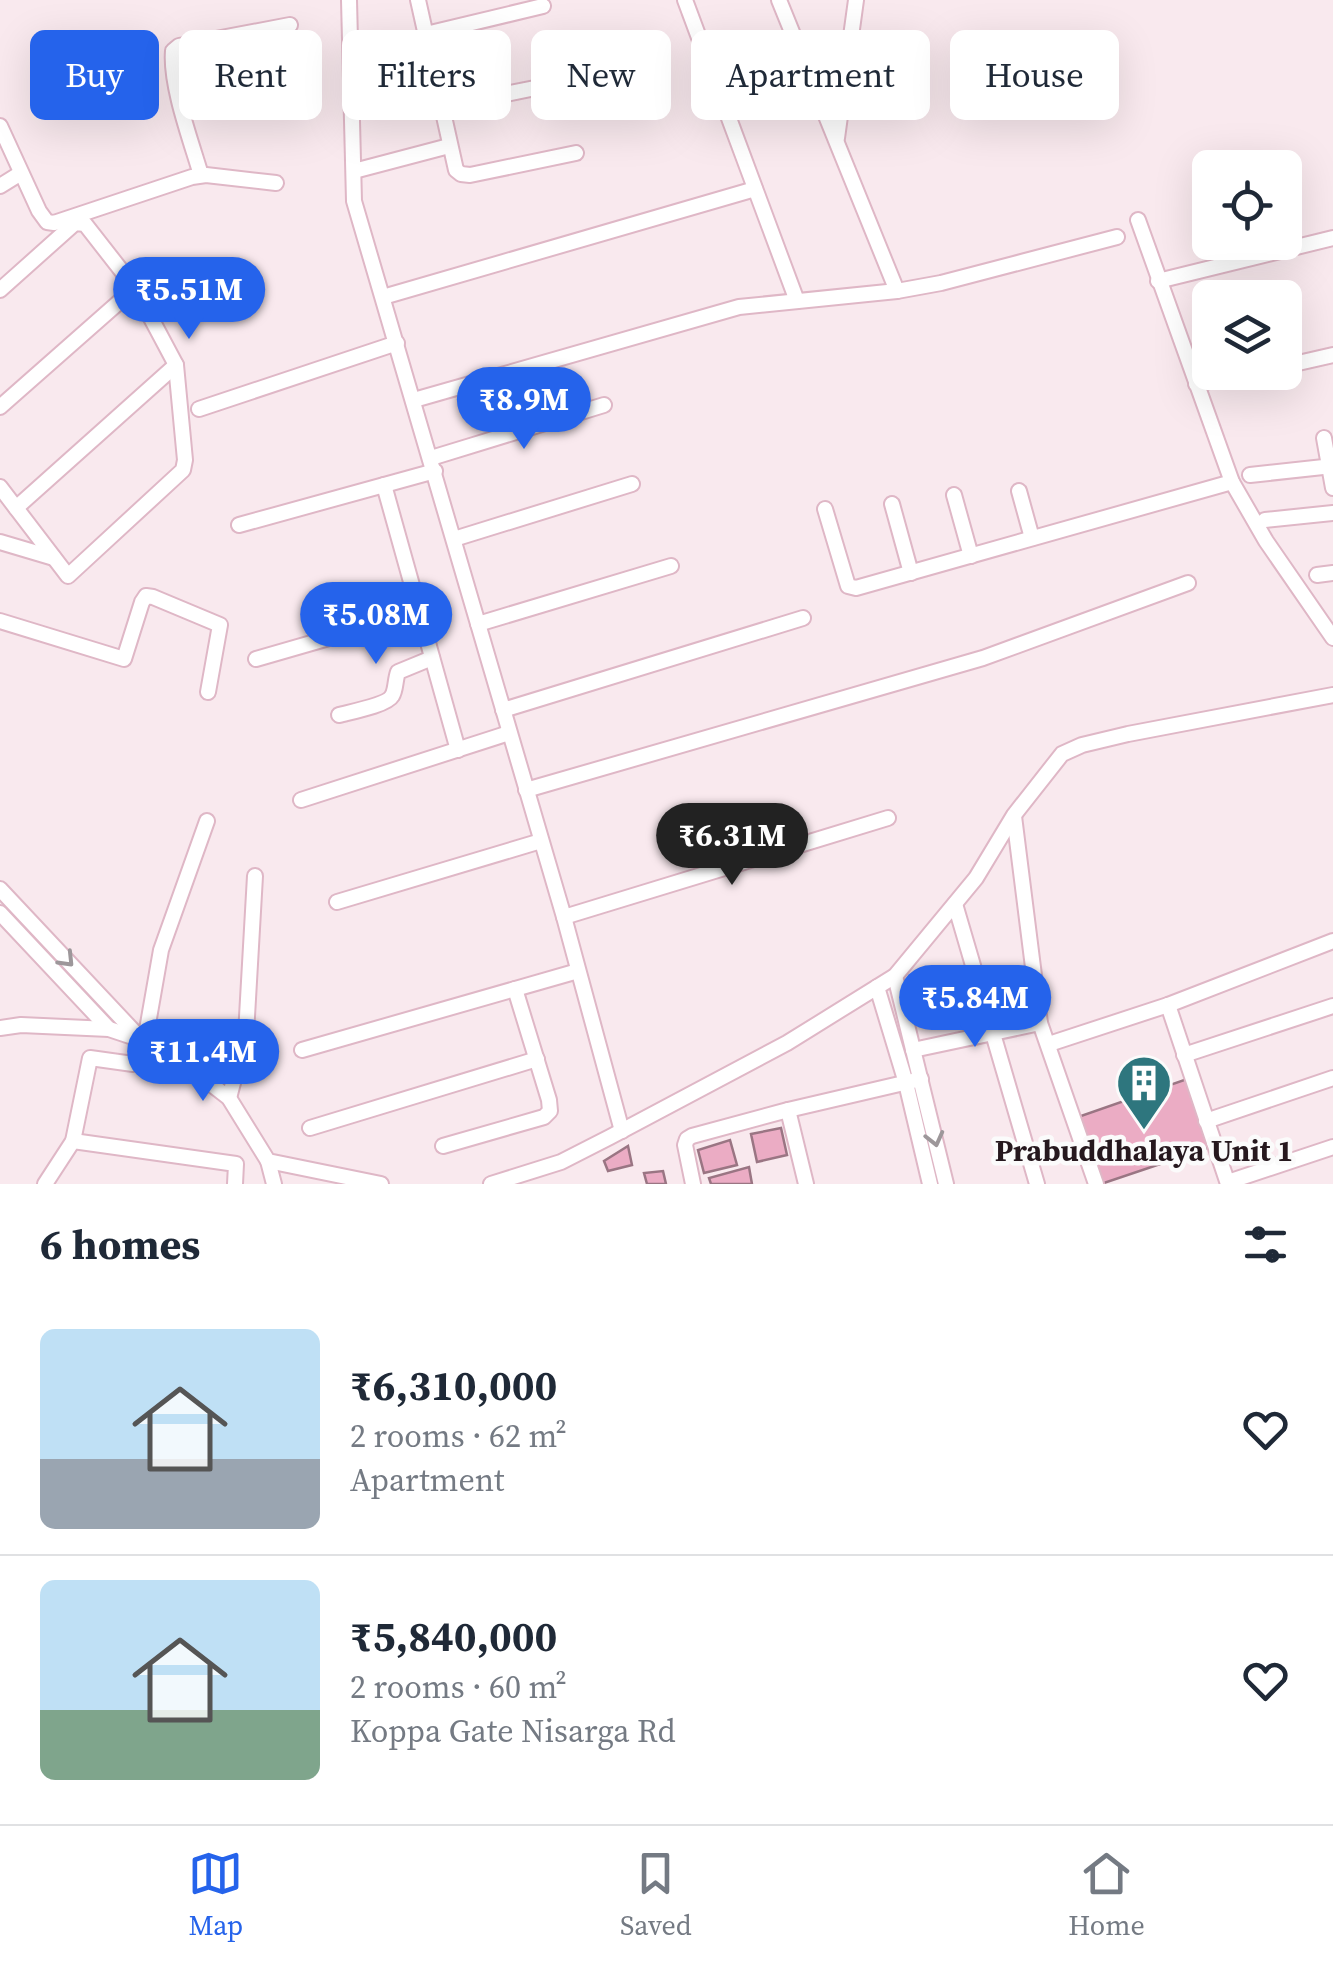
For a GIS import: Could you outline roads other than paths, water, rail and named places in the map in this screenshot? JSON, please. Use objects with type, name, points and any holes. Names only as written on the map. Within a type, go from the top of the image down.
[{"type":"street","points":[[349,0],[350,30]]},
{"type":"street","points":[[418,0],[425,30]]},
{"type":"street","points":[[675,0],[690,16]]},
{"type":"street","points":[[684,0],[797,300]]},
{"type":"street","points":[[779,0],[897,292]]},
{"type":"street","points":[[837,142],[856,0]]},
{"type":"street","points":[[443,30],[543,6]]},
{"type":"street","points":[[200,176],[172,62],[174,51],[179,46],[290,25]]},
{"type":"street","points":[[352,120],[354,201],[564,917],[622,1131]]},
{"type":"street","points":[[444,120],[456,170],[461,174],[576,153]]},
{"type":"street","points":[[0,126],[47,222],[200,176],[276,182]]},
{"type":"street","points":[[354,171],[449,146]]},
{"type":"street","points":[[0,186],[21,173]]},
{"type":"street","points":[[383,297],[755,189]]},
{"type":"street","points":[[1138,220],[1192,373]]},
{"type":"street","points":[[0,290],[76,223],[86,224],[135,288],[176,365],[185,460],[183,470],[68,576],[0,487]]},
{"type":"street","points":[[414,400],[740,306],[897,292],[1117,237]]},
{"type":"street","points":[[1158,280],[1333,238]]},
{"type":"street","points":[[0,407],[135,288]]},
{"type":"street","points":[[200,410],[397,343]]},
{"type":"street","points":[[1302,362],[1333,356]]},
{"type":"street","points":[[16,508],[176,365]]},
{"type":"street","points":[[1198,390],[1232,482],[1266,540],[1332,634]]},
{"type":"street","points":[[240,525],[384,486],[433,464],[604,404]]},
{"type":"street","points":[[1324,438],[1333,488]]},
{"type":"street","points":[[1250,475],[1331,467]]},
{"type":"street","points":[[825,509],[848,586],[856,588],[1232,482]]},
{"type":"street","points":[[454,539],[632,484]]},
{"type":"street","points":[[384,486],[458,750]]},
{"type":"street","points":[[1019,491],[1032,538]]},
{"type":"street","points":[[954,495],[971,556]]},
{"type":"street","points":[[892,504],[911,573]]},
{"type":"street","points":[[1265,520],[1333,513]]},
{"type":"street","points":[[0,542],[54,558]]},
{"type":"street","points":[[478,624],[672,566]]},
{"type":"street","points":[[1317,576],[1333,573]]},
{"type":"street","points":[[526,790],[983,658],[1188,583]]},
{"type":"street","points":[[0,621],[124,659],[142,602],[146,596],[153,598],[220,625],[208,692]]},
{"type":"street","points":[[256,660],[419,612]]},
{"type":"street","points":[[503,710],[803,618]]},
{"type":"street","points":[[339,715],[389,701],[398,672],[432,658]]},
{"type":"street","points":[[491,1184],[561,1162],[622,1131],[786,1043],[896,976],[979,873],[1014,815],[1055,760],[1082,745],[1128,734],[1333,695]]},
{"type":"street","points":[[301,800],[509,733]]},
{"type":"street","points":[[1014,815],[1040,1023],[1096,1184]]},
{"type":"street","points":[[564,917],[888,818]]},
{"type":"street","points":[[143,1040],[161,950],[207,821]]},
{"type":"street","points":[[337,902],[541,840]]},
{"type":"street","points":[[229,1098],[246,1034],[255,876]]},
{"type":"street","points":[[0,890],[143,1040]]},
{"type":"street","points":[[955,904],[1037,1184]]},
{"type":"street","points":[[2,918],[24,914]]},
{"type":"street","points":[[2,918],[109,1030]]},
{"type":"street","points":[[1049,1044],[1168,1006],[1333,941]]},
{"type":"street","points":[[302,1050],[578,971]]},
{"type":"street","points":[[896,976],[914,1050],[913,1081],[930,1184]]},
{"type":"street","points":[[877,987],[946,1184]]},
{"type":"street","points":[[443,1146],[544,1117],[550,1111],[550,1100],[515,989]]},
{"type":"street","points":[[1168,1006],[1228,1183],[1333,1147]]},
{"type":"street","points":[[1184,1055],[1333,1006]]},
{"type":"street","points":[[914,1050],[1040,1023]]},
{"type":"street","points":[[0,1028],[109,1030],[172,1054],[229,1098],[268,1161],[274,1184]]},
{"type":"street","points":[[46,1184],[73,1140],[90,1058],[134,1064]]},
{"type":"street","points":[[310,1128],[537,1059]]},
{"type":"street","points":[[1206,1121],[1333,1078]]},
{"type":"street","points":[[693,1184],[685,1145],[692,1136],[913,1081]]},
{"type":"street","points":[[788,1110],[806,1184]]},
{"type":"street","points":[[73,1140],[236,1164],[235,1184]]},
{"type":"street","points":[[268,1161],[381,1184]]},
{"type":"place","name":"Prabuddhalaya Unit 1","points":[[1144,1132]]}]
